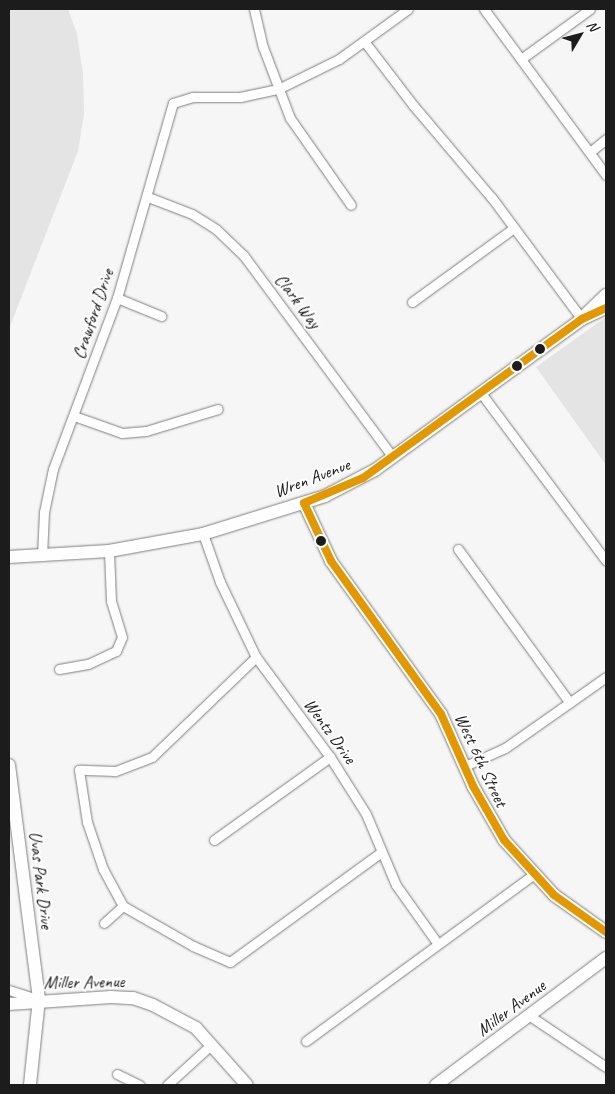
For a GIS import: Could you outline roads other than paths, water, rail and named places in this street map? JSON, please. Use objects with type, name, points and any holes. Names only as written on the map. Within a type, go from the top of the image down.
[{"type":"street","points":[[254,9],[257,29],[278,89],[295,127],[351,205]]},
{"type":"street","points":[[278,89],[325,68],[408,9]]},
{"type":"street","points":[[484,9],[606,175]]},
{"type":"street","points":[[521,59],[590,9]]},
{"type":"street","points":[[364,41],[407,98],[514,228],[582,319]]},
{"type":"street","name":"Crawford Drive","points":[[42,556],[44,512],[52,469],[74,416],[117,298],[148,197],[173,102],[193,97],[240,97],[278,89]]},
{"type":"street","points":[[590,152],[606,140]]},
{"type":"street","name":"Clark Way","points":[[148,197],[192,214],[216,229],[244,256],[393,457]]},
{"type":"street","points":[[412,302],[514,228]]},
{"type":"street","name":"Wren Avenue","points":[[9,557],[109,551],[203,534],[304,503],[346,487],[393,457],[582,319],[606,294]]},
{"type":"street","points":[[117,298],[161,316]]},
{"type":"street","name":"Wren Avenue","points":[[582,319],[606,308]]},
{"type":"street","points":[[481,392],[606,561]]},
{"type":"street","points":[[74,416],[122,433],[146,431],[218,409]]},
{"type":"street","name":"West 6th Street","points":[[304,503],[331,562],[441,714],[491,821],[533,875],[554,895],[606,932]]},
{"type":"street","name":"Wentz Drive","points":[[203,534],[220,582],[256,657],[330,757],[366,814],[380,853],[396,885],[438,944]]},
{"type":"street","points":[[458,549],[570,703]]},
{"type":"street","points":[[59,669],[88,664],[116,651],[122,637],[111,601],[109,551]]},
{"type":"street","points":[[256,657],[152,757],[115,771],[80,770],[87,822],[103,869],[123,906],[230,962],[380,853]]},
{"type":"street","points":[[465,766],[497,753],[606,677]]},
{"type":"street","points":[[214,840],[330,757]]},
{"type":"street","name":"Uvas Park Drive","points":[[9,766],[39,999],[30,1085]]},
{"type":"street","points":[[306,1041],[533,875]]},
{"type":"street","points":[[104,923],[123,906]]},
{"type":"street","name":"Miller Avenue","points":[[436,1085],[606,958]]},
{"type":"street","points":[[9,990],[39,999]]},
{"type":"street","name":"Miller Avenue","points":[[9,1004],[39,999],[133,998],[176,1016],[196,1028],[247,1085]]},
{"type":"street","points":[[530,1016],[606,1067]]},
{"type":"street","points":[[167,1085],[212,1044]]},
{"type":"street","points":[[117,1074],[140,1085]]}]
